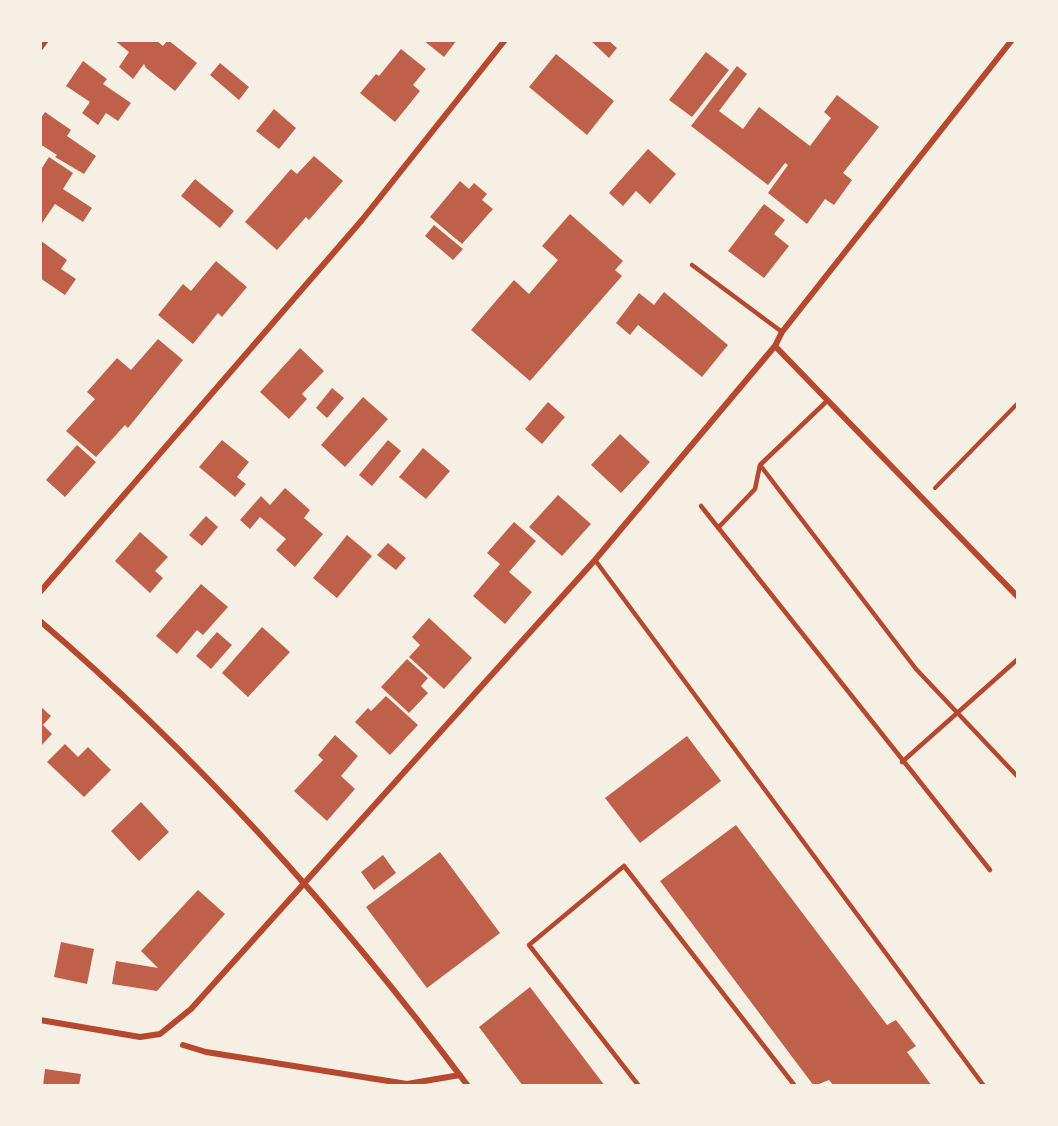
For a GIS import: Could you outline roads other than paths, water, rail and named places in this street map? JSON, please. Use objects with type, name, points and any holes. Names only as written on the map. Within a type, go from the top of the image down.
[{"type":"street","points":[[40,48],[46,40]]},
{"type":"street","points":[[40,592],[362,220],[505,40]]},
{"type":"street","points":[[40,1020],[140,1037],[160,1034],[191,1009],[595,560],[775,346],[782,332],[1011,40]]},
{"type":"street","points":[[775,346],[1017,597]]},
{"type":"street","points":[[40,621],[108,679],[178,746],[246,817],[358,944],[468,1086]]},
{"type":"street","points":[[183,1046],[206,1052],[407,1084],[460,1075]]},
{"type":"lane","points":[[692,265],[782,332]]},
{"type":"lane","points":[[718,528],[755,489],[760,465],[828,400]]},
{"type":"lane","points":[[760,465],[916,669],[1017,777]]},
{"type":"lane","points":[[701,506],[990,870]]},
{"type":"lane","points":[[595,560],[984,1086]]},
{"type":"lane","points":[[902,762],[1017,659]]},
{"type":"lane","points":[[639,1086],[530,945],[624,866],[795,1086]]}]
